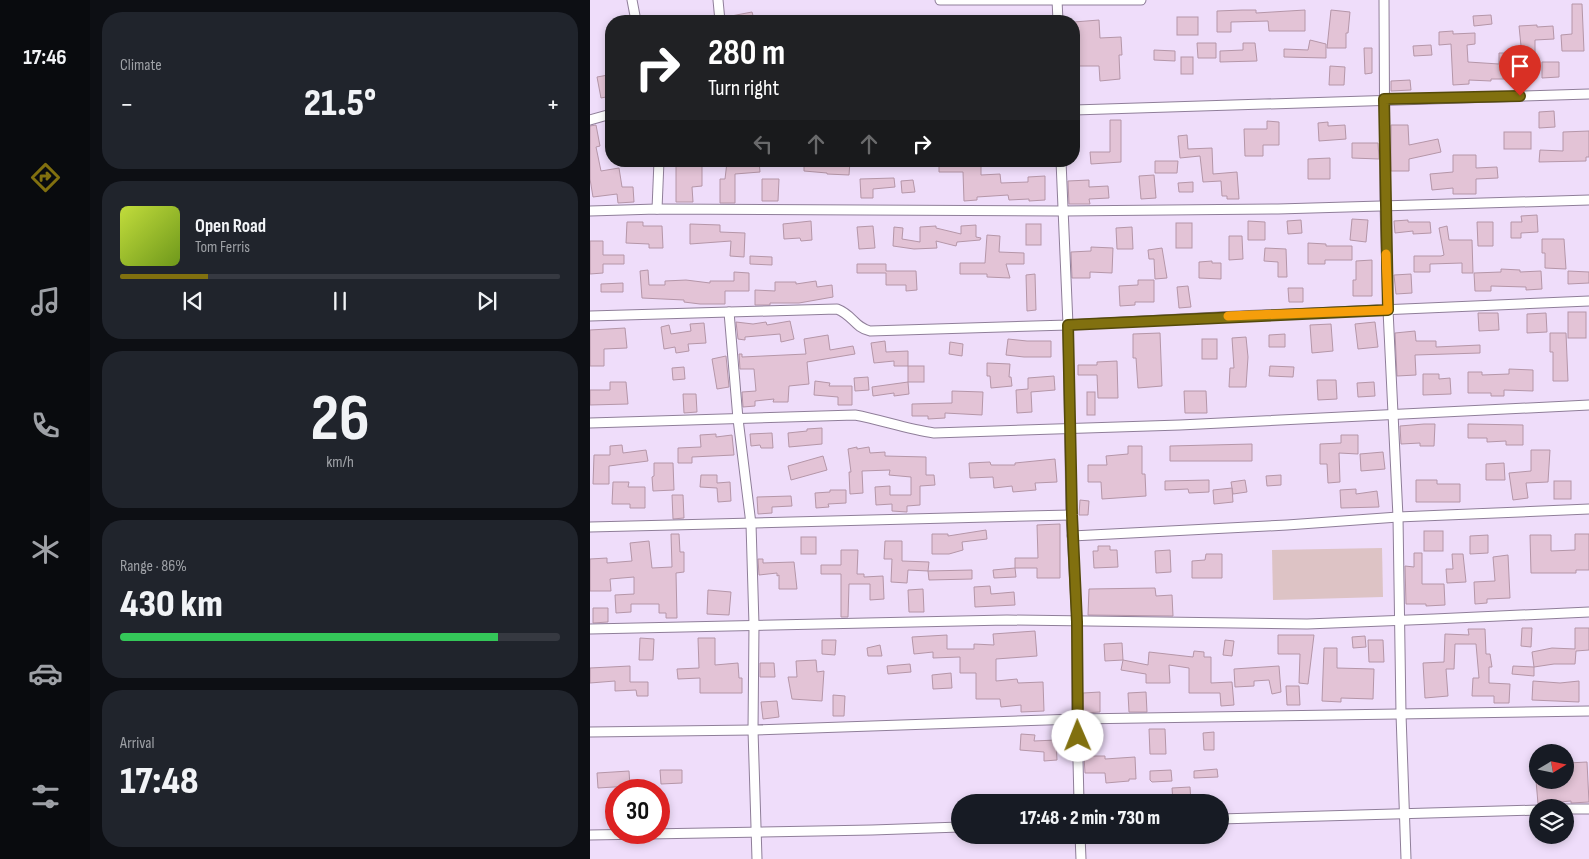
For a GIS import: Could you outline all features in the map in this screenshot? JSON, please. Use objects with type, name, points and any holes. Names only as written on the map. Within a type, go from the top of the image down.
[{"type":"street","points":[[632,0],[635,15]]},
{"type":"street","points":[[718,0],[719,15]]},
{"type":"street","points":[[940,0],[1141,0]]},
{"type":"street","points":[[1384,0],[1385,205],[1398,516],[1401,714],[1406,859]]},
{"type":"street","points":[[1057,1],[1058,15]]},
{"type":"street","points":[[1080,110],[1589,94]]},
{"type":"street","points":[[590,120],[605,116]]},
{"type":"street","points":[[657,209],[658,167]]},
{"type":"street","points":[[1061,167],[1068,325],[1072,536],[1077,622],[1079,794]]},
{"type":"street","points":[[590,211],[657,209],[1278,210],[1385,205],[1589,200]]},
{"type":"street","points":[[590,316],[837,309],[847,313],[862,329],[870,331],[1068,325],[1589,301]]},
{"type":"street","points":[[729,312],[738,419],[751,524],[754,625],[753,730],[757,859]]},
{"type":"street","points":[[590,423],[855,414],[882,420],[910,430],[934,433],[1070,430],[1589,405]]},
{"type":"street","points":[[1072,536],[1287,525],[1398,516],[1589,509]]},
{"type":"street","points":[[590,528],[1072,515]]},
{"type":"street","points":[[590,629],[1007,620],[1307,624],[1589,612]]},
{"type":"street","points":[[590,732],[753,730],[1077,719],[1589,710]]},
{"type":"street","points":[[1574,810],[1589,809]]},
{"type":"street","points":[[1229,819],[1529,810]]},
{"type":"street","points":[[590,835],[872,830],[951,826]]},
{"type":"street","points":[[1080,844],[1081,859]]},
{"type":"shaded area","points":[[1382,548],[1383,597],[1273,600],[1272,550]]},
{"type":"building","points":[[1572,4],[1582,4],[1584,51],[1562,51],[1561,35],[1572,34]]},
{"type":"building","points":[[1256,10],[1256,13],[1305,10],[1305,31],[1269,31],[1268,21],[1231,22],[1231,32],[1217,32],[1217,11]]},
{"type":"building","points":[[1331,10],[1350,12],[1348,33],[1346,33],[1346,48],[1327,48]]},
{"type":"building","points":[[752,12],[753,15],[736,15]]},
{"type":"building","points":[[1491,15],[1492,24],[1474,26],[1473,16]]},
{"type":"building","points":[[1177,17],[1198,17],[1198,35],[1177,35]]},
{"type":"building","points":[[1099,20],[1100,38],[1121,37],[1122,55],[1119,55],[1120,79],[1100,81],[1099,66],[1080,66],[1080,22]]},
{"type":"building","points":[[1537,25],[1537,27],[1553,26],[1554,39],[1535,40],[1535,55],[1518,55],[1518,46],[1521,46],[1519,26]]},
{"type":"building","points":[[1453,31],[1453,34],[1475,33],[1475,44],[1467,45],[1468,62],[1499,64],[1499,53],[1517,53],[1518,79],[1469,80],[1469,84],[1453,85],[1451,44],[1439,45],[1439,32]]},
{"type":"building","points":[[1310,40],[1326,44],[1326,58],[1284,57],[1284,49],[1308,50]]},
{"type":"building","points":[[1197,43],[1216,43],[1216,58],[1198,58]]},
{"type":"building","points":[[1243,43],[1255,43],[1257,61],[1220,62],[1220,51],[1243,50]]},
{"type":"building","points":[[1431,45],[1432,55],[1414,56],[1413,46]]},
{"type":"building","points":[[1364,48],[1372,48],[1372,73],[1365,74]]},
{"type":"building","points":[[1154,50],[1175,51],[1175,61],[1154,60]]},
{"type":"building","points":[[1181,57],[1193,57],[1193,74],[1181,74]]},
{"type":"building","points":[[1542,62],[1559,62],[1559,77],[1542,78]]},
{"type":"building","points":[[1330,66],[1345,67],[1344,85],[1329,85]]},
{"type":"building","points":[[605,76],[605,97],[601,98],[597,77]]},
{"type":"building","points":[[1410,80],[1411,90],[1391,91],[1391,81]]},
{"type":"building","points":[[1554,111],[1555,127],[1539,128],[1539,112]]},
{"type":"building","points":[[1110,120],[1121,120],[1121,162],[1091,164],[1090,152],[1110,152]]},
{"type":"building","points":[[1267,121],[1279,122],[1279,145],[1263,145],[1263,156],[1245,156],[1244,129],[1267,129]]},
{"type":"building","points":[[1328,122],[1328,126],[1345,125],[1346,139],[1319,141],[1318,123]]},
{"type":"building","points":[[596,125],[600,146],[596,147],[601,171],[619,168],[622,187],[633,187],[634,202],[618,203],[617,194],[593,197],[590,179],[590,126]]},
{"type":"building","points":[[1391,125],[1408,125],[1409,145],[1438,139],[1441,152],[1409,159],[1409,171],[1391,171]]},
{"type":"building","points":[[1589,131],[1589,157],[1586,157],[1586,161],[1539,162],[1540,150],[1563,151],[1563,132]]},
{"type":"building","points":[[1504,132],[1531,132],[1531,149],[1504,149]]},
{"type":"building","points":[[1187,135],[1188,149],[1212,148],[1213,174],[1237,172],[1239,199],[1227,199],[1227,196],[1222,196],[1221,181],[1203,182],[1200,156],[1180,158],[1178,136]]},
{"type":"building","points":[[1352,143],[1378,143],[1379,159],[1352,158]]},
{"type":"building","points":[[1453,155],[1476,155],[1476,168],[1497,167],[1498,178],[1476,179],[1476,194],[1453,194],[1453,188],[1432,190],[1430,174],[1453,172]]},
{"type":"building","points":[[1330,158],[1330,179],[1308,179],[1308,159]]},
{"type":"building","points":[[1155,161],[1178,161],[1177,173],[1155,173]]},
{"type":"building","points":[[676,167],[702,167],[702,186],[692,187],[693,202],[676,202]]},
{"type":"building","points":[[726,167],[760,167],[760,172],[735,174],[735,203],[720,203],[720,179],[725,179]]},
{"type":"building","points":[[804,167],[850,167],[849,175],[804,171]]},
{"type":"building","points":[[939,167],[981,167],[981,175],[1000,174],[1001,183],[1028,182],[1028,177],[1045,176],[1045,200],[1009,200],[1008,195],[977,197],[977,200],[964,201],[963,172],[939,172]]},
{"type":"building","points":[[1154,175],[1156,198],[1141,199],[1139,176]]},
{"type":"building","points":[[894,178],[895,187],[873,189],[873,198],[861,198],[860,179]]},
{"type":"building","points":[[762,179],[779,179],[778,201],[762,201]]},
{"type":"building","points":[[913,180],[915,192],[902,193],[901,181]]},
{"type":"building","points":[[1089,180],[1089,187],[1108,186],[1109,198],[1089,199],[1090,204],[1069,204],[1068,181]]},
{"type":"building","points":[[1193,182],[1193,192],[1179,192],[1178,183]]},
{"type":"building","points":[[1537,215],[1538,232],[1521,233],[1521,238],[1511,238],[1511,222],[1522,222],[1521,216]]},
{"type":"building","points":[[1352,219],[1368,220],[1366,242],[1350,240]]},
{"type":"building","points":[[1301,220],[1302,233],[1288,234],[1287,221]]},
{"type":"building","points":[[1408,220],[1408,222],[1430,222],[1431,233],[1413,234],[1413,231],[1395,233],[1394,221]]},
{"type":"building","points":[[811,221],[812,240],[801,241],[800,238],[784,239],[783,224]]},
{"type":"building","points":[[1248,221],[1265,222],[1265,240],[1248,240]]},
{"type":"building","points":[[627,222],[643,222],[643,226],[662,226],[663,248],[649,248],[649,244],[626,243]]},
{"type":"building","points":[[1477,222],[1493,222],[1493,246],[1478,246]]},
{"type":"building","points":[[1176,223],[1192,223],[1192,248],[1176,248]]},
{"type":"building","points":[[690,224],[720,225],[720,232],[745,233],[744,257],[730,256],[731,241],[690,244]]},
{"type":"building","points":[[1026,224],[1041,224],[1041,245],[1026,245]]},
{"type":"building","points":[[976,225],[976,237],[981,238],[980,240],[957,242],[956,246],[936,241],[937,248],[914,249],[893,246],[894,227],[903,228],[902,239],[920,242],[920,227],[936,226],[936,228],[961,234],[961,226]]},
{"type":"building","points":[[873,226],[875,248],[859,249],[857,227]]},
{"type":"building","points":[[1447,226],[1449,240],[1472,240],[1473,273],[1462,273],[1462,263],[1430,264],[1430,272],[1414,272],[1414,256],[1444,255],[1439,228]]},
{"type":"building","points":[[1132,227],[1133,249],[1117,249],[1116,228]]},
{"type":"building","points":[[987,235],[1000,236],[999,252],[1024,253],[1024,264],[1006,264],[1010,278],[987,277],[987,274],[960,274],[960,263],[985,263]]},
{"type":"building","points":[[1229,236],[1242,236],[1243,259],[1229,260]]},
{"type":"building","points":[[1542,239],[1564,239],[1566,269],[1545,268],[1545,253],[1542,253]]},
{"type":"building","points":[[590,241],[603,241],[603,255],[624,255],[624,264],[603,264],[603,273],[590,274]]},
{"type":"building","points":[[1308,243],[1326,244],[1326,246],[1352,246],[1352,260],[1325,260],[1325,264],[1308,264]]},
{"type":"building","points":[[1091,247],[1113,248],[1112,273],[1090,272],[1090,278],[1072,278],[1071,252],[1091,251]]},
{"type":"building","points":[[1162,248],[1167,278],[1155,279],[1154,259],[1149,259],[1148,250]]},
{"type":"building","points":[[1265,248],[1286,249],[1287,277],[1278,277],[1278,262],[1264,261]]},
{"type":"building","points":[[750,256],[772,257],[772,265],[750,264]]},
{"type":"building","points":[[1372,260],[1372,296],[1353,296],[1353,280],[1356,280],[1356,261]]},
{"type":"building","points":[[1212,261],[1212,263],[1221,263],[1221,279],[1199,278],[1199,262]]},
{"type":"building","points":[[857,264],[886,264],[886,271],[916,271],[917,290],[906,291],[906,285],[886,285],[886,273],[857,273]]},
{"type":"building","points":[[1501,269],[1520,270],[1520,272],[1541,271],[1542,289],[1526,290],[1526,287],[1491,286],[1491,291],[1475,291],[1474,273],[1501,272]]},
{"type":"building","points":[[648,270],[649,285],[665,285],[665,281],[686,280],[710,283],[710,281],[734,281],[734,272],[749,273],[749,291],[725,291],[725,304],[700,304],[684,302],[684,300],[642,298],[640,271]]},
{"type":"building","points":[[1568,271],[1589,272],[1589,283],[1568,284]]},
{"type":"building","points":[[1035,274],[1036,310],[1027,311],[1026,275]]},
{"type":"building","points":[[1411,274],[1412,293],[1396,294],[1394,275]]},
{"type":"building","points":[[1138,280],[1154,280],[1154,302],[1135,302],[1135,305],[1120,306],[1119,286],[1138,285]]},
{"type":"building","points":[[816,281],[817,287],[832,285],[833,297],[799,303],[755,305],[755,290],[775,291],[775,282],[796,282],[796,284]]},
{"type":"building","points":[[623,283],[623,292],[601,292],[601,284]]},
{"type":"building","points":[[1188,286],[1191,307],[1179,308],[1177,287]]},
{"type":"building","points":[[1288,288],[1303,288],[1303,302],[1289,302]]},
{"type":"building","points":[[1568,312],[1586,312],[1586,338],[1568,338]]},
{"type":"building","points":[[1478,313],[1498,313],[1499,330],[1479,331]]},
{"type":"building","points":[[1546,313],[1547,332],[1527,333],[1527,314]]},
{"type":"building","points":[[790,321],[794,339],[781,342],[780,334],[745,337],[745,340],[738,339],[736,322],[753,324],[766,322],[767,325]]},
{"type":"building","points":[[1375,322],[1378,347],[1358,349],[1355,324]]},
{"type":"building","points":[[704,323],[706,343],[688,344],[689,351],[676,353],[675,347],[664,349],[661,327],[669,325],[671,334],[691,331],[690,324]]},
{"type":"building","points":[[1331,324],[1333,351],[1312,353],[1310,325]]},
{"type":"building","points":[[625,328],[627,348],[604,349],[604,366],[590,366],[590,330]]},
{"type":"building","points":[[1415,331],[1416,341],[1436,341],[1436,347],[1480,345],[1480,353],[1415,355],[1416,375],[1397,376],[1395,333]]},
{"type":"building","points":[[1160,333],[1162,386],[1138,388],[1136,358],[1133,358],[1133,334]]},
{"type":"building","points":[[1550,333],[1566,333],[1568,381],[1553,381],[1553,352],[1550,352]]},
{"type":"building","points":[[1285,334],[1285,347],[1269,347],[1269,335]]},
{"type":"building","points":[[828,335],[830,350],[853,346],[855,354],[807,362],[809,384],[789,386],[788,402],[773,402],[774,399],[755,401],[755,406],[743,407],[742,392],[756,391],[754,369],[740,369],[739,354],[742,354],[742,357],[806,354],[804,339]]},
{"type":"building","points":[[1246,337],[1248,357],[1246,387],[1229,387],[1230,368],[1234,368],[1232,338]]},
{"type":"building","points":[[1008,339],[1051,341],[1051,357],[1006,355]]},
{"type":"building","points":[[1202,339],[1217,339],[1217,359],[1202,359]]},
{"type":"building","points":[[885,341],[886,352],[908,351],[908,366],[894,366],[894,361],[874,363],[871,343]]},
{"type":"building","points":[[950,342],[963,344],[962,356],[949,354]]},
{"type":"building","points":[[726,356],[729,387],[717,389],[712,359]]},
{"type":"building","points":[[1117,361],[1118,398],[1098,398],[1097,375],[1078,375],[1078,365],[1097,365],[1097,362]]},
{"type":"building","points":[[987,363],[1010,364],[1009,377],[1011,377],[1012,386],[991,388],[990,376],[987,376]]},
{"type":"building","points":[[908,366],[924,366],[924,382],[908,382]]},
{"type":"building","points":[[1270,366],[1294,367],[1293,377],[1269,376]]},
{"type":"building","points":[[684,367],[685,379],[673,380],[672,368]]},
{"type":"building","points":[[1509,369],[1533,370],[1533,391],[1504,390],[1504,396],[1491,396],[1491,393],[1468,393],[1468,372],[1482,372],[1482,375],[1509,374]]},
{"type":"building","points":[[1423,374],[1439,374],[1439,379],[1450,378],[1451,394],[1423,395]]},
{"type":"building","points":[[1054,376],[1055,390],[1031,392],[1032,412],[1017,413],[1016,390],[1028,389],[1028,378]]},
{"type":"building","points":[[868,377],[869,390],[855,391],[854,378]]},
{"type":"building","points":[[1317,380],[1336,380],[1337,399],[1318,400]]},
{"type":"building","points":[[815,381],[830,383],[829,386],[852,386],[852,405],[838,405],[838,397],[814,395]]},
{"type":"building","points":[[610,382],[626,382],[628,404],[590,405],[590,390],[610,390]]},
{"type":"building","points":[[908,382],[909,394],[894,396],[894,393],[873,396],[872,387]]},
{"type":"building","points":[[1374,382],[1375,396],[1358,397],[1357,383]]},
{"type":"building","points":[[952,391],[983,392],[982,415],[945,413],[945,418],[928,419],[928,416],[912,416],[912,404],[952,403]]},
{"type":"building","points":[[1184,391],[1206,391],[1207,413],[1185,413]]},
{"type":"building","points":[[1087,392],[1095,392],[1095,415],[1087,415]]},
{"type":"building","points":[[683,394],[696,394],[697,412],[684,413]]},
{"type":"building","points":[[1435,424],[1434,446],[1420,446],[1420,443],[1401,444],[1400,426]]},
{"type":"building","points":[[1468,424],[1523,425],[1523,445],[1506,445],[1506,441],[1487,442],[1487,438],[1468,438]]},
{"type":"building","points":[[822,428],[822,444],[789,447],[788,433]]},
{"type":"building","points":[[772,433],[773,448],[761,448],[760,445],[751,446],[750,434]]},
{"type":"building","points":[[716,434],[716,437],[732,435],[734,455],[692,457],[692,463],[678,463],[678,448],[701,447],[700,435]]},
{"type":"building","points":[[1341,435],[1358,435],[1358,454],[1339,453],[1340,482],[1328,483],[1327,464],[1320,464],[1320,444],[1341,443]]},
{"type":"building","points":[[1252,444],[1252,461],[1170,461],[1170,446]]},
{"type":"building","points":[[622,445],[623,453],[646,450],[648,461],[609,466],[609,484],[593,484],[594,455],[610,455],[610,446]]},
{"type":"building","points":[[1128,446],[1142,446],[1142,474],[1145,474],[1146,496],[1102,499],[1101,482],[1088,482],[1088,465],[1107,465],[1106,456],[1128,454]]},
{"type":"building","points":[[857,447],[857,449],[869,447],[870,453],[885,452],[885,456],[926,457],[926,475],[934,475],[935,485],[920,486],[920,505],[907,506],[907,512],[892,511],[892,504],[876,505],[875,487],[890,486],[890,495],[911,495],[911,477],[889,475],[890,470],[862,471],[863,493],[850,494],[849,472],[851,472],[848,449]]},
{"type":"building","points":[[1531,450],[1550,450],[1548,482],[1526,483],[1528,498],[1513,500],[1509,473],[1531,471]]},
{"type":"building","points":[[1383,452],[1385,469],[1361,471],[1360,454]]},
{"type":"building","points":[[823,456],[827,470],[791,480],[788,466]]},
{"type":"building","points":[[1055,459],[1057,482],[1035,483],[1036,490],[1013,492],[1012,486],[994,488],[993,477],[970,478],[969,463],[990,462],[991,465],[1015,465],[1015,463]]},
{"type":"building","points":[[654,463],[673,463],[674,490],[653,491]]},
{"type":"building","points":[[1504,463],[1505,480],[1486,480],[1486,464]]},
{"type":"building","points":[[701,475],[717,475],[717,483],[730,482],[731,501],[718,502],[717,488],[700,487]]},
{"type":"building","points":[[1281,475],[1281,485],[1267,486],[1266,476]]},
{"type":"building","points":[[1209,480],[1209,492],[1189,493],[1188,489],[1165,490],[1165,481]]},
{"type":"building","points":[[1245,480],[1247,492],[1233,494],[1231,482]]},
{"type":"building","points":[[1416,480],[1437,480],[1437,484],[1460,484],[1460,502],[1416,502]]},
{"type":"building","points":[[1554,481],[1571,481],[1571,499],[1554,499]]},
{"type":"building","points":[[613,482],[629,482],[628,487],[645,487],[645,508],[630,508],[630,504],[612,504]]},
{"type":"building","points":[[1232,488],[1233,502],[1214,504],[1213,490]]},
{"type":"building","points":[[1356,489],[1356,494],[1377,491],[1379,507],[1341,508],[1340,490]]},
{"type":"building","points":[[830,490],[846,490],[846,503],[828,504],[829,507],[816,508],[815,493],[830,492]]},
{"type":"building","points":[[672,495],[683,495],[684,518],[673,519]]},
{"type":"building","points":[[791,496],[792,506],[772,507],[772,513],[758,514],[757,497]]},
{"type":"building","points":[[1080,500],[1089,501],[1088,515],[1079,515]]},
{"type":"building","points":[[1060,524],[1060,578],[1037,578],[1037,568],[1015,568],[1015,558],[1038,558],[1037,525]]},
{"type":"building","points":[[986,530],[987,539],[962,542],[963,550],[949,554],[932,554],[932,534],[948,534],[948,536]]},
{"type":"building","points":[[1424,531],[1443,531],[1443,551],[1424,551]]},
{"type":"building","points":[[671,534],[679,534],[680,552],[684,552],[684,572],[676,573],[677,618],[666,618],[666,613],[659,613],[659,604],[631,604],[631,612],[616,613],[615,595],[634,594],[634,577],[610,579],[611,591],[590,591],[590,559],[607,558],[607,563],[632,561],[630,543],[649,541],[652,568],[672,567]]},
{"type":"building","points":[[1575,534],[1589,534],[1589,570],[1576,570],[1576,573],[1531,573],[1530,535],[1551,535],[1551,551],[1575,550]]},
{"type":"building","points":[[1488,535],[1488,553],[1470,554],[1470,536]]},
{"type":"building","points":[[801,537],[816,537],[816,554],[801,554]]},
{"type":"building","points":[[885,541],[902,541],[902,561],[929,562],[928,571],[908,570],[907,583],[891,582],[892,559],[884,559]]},
{"type":"building","points":[[1098,546],[1110,546],[1110,550],[1117,550],[1118,567],[1094,568],[1093,551],[1098,551]]},
{"type":"building","points":[[841,550],[858,550],[857,574],[864,574],[864,577],[883,576],[884,599],[870,600],[870,584],[849,584],[848,617],[841,617],[841,574],[821,574],[821,565],[841,565]]},
{"type":"building","points":[[1170,550],[1171,572],[1156,573],[1155,551]]},
{"type":"building","points":[[1414,553],[1422,553],[1422,584],[1444,584],[1445,605],[1406,604],[1405,566],[1414,567]]},
{"type":"building","points":[[1206,554],[1222,554],[1222,578],[1192,578],[1192,561],[1205,560]]},
{"type":"building","points":[[1452,554],[1463,554],[1466,582],[1447,583],[1446,569],[1453,569]]},
{"type":"building","points":[[1508,555],[1510,598],[1487,599],[1487,603],[1475,604],[1474,582],[1495,581],[1493,557]]},
{"type":"building","points":[[758,559],[763,559],[763,563],[794,562],[797,589],[779,589],[779,575],[777,576],[777,573],[759,575]]},
{"type":"building","points":[[1015,568],[1016,577],[994,578],[993,570]]},
{"type":"building","points":[[972,570],[972,579],[929,580],[928,571]]},
{"type":"building","points":[[990,586],[991,594],[1014,592],[1015,605],[975,607],[974,587]]},
{"type":"building","points":[[1155,588],[1156,596],[1172,595],[1173,616],[1088,615],[1089,589]]},
{"type":"building","points":[[923,589],[924,612],[909,612],[908,590]]},
{"type":"building","points":[[708,590],[731,592],[729,615],[707,614]]},
{"type":"building","points":[[593,608],[608,608],[608,622],[593,623]]},
{"type":"building","points":[[1522,628],[1532,628],[1531,647],[1521,646]]},
{"type":"building","points":[[1575,628],[1589,628],[1589,650],[1576,651],[1575,664],[1554,664],[1534,667],[1532,652],[1552,648],[1575,649]]},
{"type":"building","points":[[1468,629],[1485,629],[1486,654],[1490,654],[1492,667],[1489,667],[1489,683],[1510,684],[1509,703],[1494,703],[1494,696],[1472,696],[1473,678],[1479,678],[1476,644],[1455,644],[1454,669],[1446,669],[1448,696],[1425,698],[1423,663],[1444,662],[1445,634],[1469,635]]},
{"type":"building","points":[[1035,631],[1037,656],[996,659],[996,681],[1017,679],[1018,683],[1043,682],[1044,711],[1021,712],[1021,705],[1001,707],[1000,699],[976,699],[976,673],[960,673],[960,657],[933,658],[933,652],[914,654],[912,637],[947,635],[947,649],[974,649],[974,644],[994,645],[993,634]]},
{"type":"building","points":[[1278,635],[1314,635],[1308,684],[1299,683],[1300,654],[1278,654]]},
{"type":"building","points":[[1365,636],[1366,647],[1353,648],[1352,637]]},
{"type":"building","points":[[640,638],[654,639],[653,660],[639,660]]},
{"type":"building","points":[[698,638],[715,638],[715,665],[738,663],[739,678],[742,678],[742,693],[700,693],[700,678],[678,679],[677,669],[699,668]]},
{"type":"building","points":[[822,640],[836,640],[835,655],[822,654]]},
{"type":"building","points":[[1225,640],[1234,641],[1232,656],[1223,655]]},
{"type":"building","points":[[1368,640],[1383,640],[1384,662],[1369,662]]},
{"type":"building","points":[[1122,643],[1123,660],[1105,661],[1104,644]]},
{"type":"building","points":[[880,645],[882,656],[868,656],[867,648]]},
{"type":"building","points":[[1324,648],[1337,648],[1337,668],[1374,669],[1373,699],[1341,698],[1341,702],[1322,701]]},
{"type":"building","points":[[1194,651],[1204,652],[1204,657],[1211,657],[1211,683],[1232,682],[1234,705],[1221,706],[1220,693],[1189,693],[1189,668],[1169,665],[1170,683],[1146,683],[1146,674],[1121,670],[1123,660],[1148,665],[1149,652],[1193,657]]},
{"type":"building","points":[[816,660],[817,672],[824,671],[822,701],[792,699],[788,677],[797,677],[796,661]]},
{"type":"building","points":[[760,663],[774,663],[775,677],[760,677]]},
{"type":"building","points":[[910,664],[911,672],[888,674],[887,666]]},
{"type":"building","points":[[630,666],[630,682],[648,682],[648,696],[637,696],[636,690],[615,691],[615,681],[590,683],[590,668]]},
{"type":"building","points":[[1279,666],[1281,692],[1272,694],[1269,680],[1254,681],[1254,686],[1235,687],[1234,669]]},
{"type":"building","points":[[1513,666],[1534,667],[1534,676],[1512,674]]},
{"type":"building","points":[[951,673],[952,688],[933,689],[932,675]]},
{"type":"building","points":[[1533,681],[1560,683],[1579,681],[1579,702],[1532,700]]},
{"type":"building","points":[[1286,686],[1299,686],[1300,705],[1287,705]]},
{"type":"building","points":[[1100,692],[1100,712],[1083,713],[1083,693]]},
{"type":"building","points":[[1146,692],[1147,712],[1129,712],[1128,693]]},
{"type":"building","points":[[833,695],[845,696],[844,716],[833,716]]},
{"type":"building","points":[[777,701],[779,717],[763,719],[761,702]]},
{"type":"building","points":[[1149,729],[1165,729],[1166,754],[1150,754]]},
{"type":"building","points":[[1214,732],[1214,750],[1204,750],[1203,733]]},
{"type":"building","points":[[1021,734],[1035,735],[1034,741],[1056,740],[1057,760],[1044,761],[1044,752],[1020,750]]},
{"type":"building","points":[[1084,756],[1105,756],[1105,759],[1135,757],[1136,779],[1106,783],[1105,773],[1085,773]]},
{"type":"building","points":[[1587,762],[1589,802],[1574,803],[1574,799],[1538,799],[1537,789],[1574,789],[1574,763]]},
{"type":"building","points":[[1217,769],[1218,777],[1194,778],[1194,771]]},
{"type":"building","points":[[660,770],[682,770],[682,783],[670,784],[670,779],[661,779]]},
{"type":"building","points":[[1171,770],[1172,781],[1152,782],[1150,780],[1150,771]]},
{"type":"building","points":[[629,771],[630,779],[605,779],[605,788],[598,788],[597,773]]},
{"type":"building","points":[[1190,787],[1190,794],[1172,794],[1172,788]]},
{"type":"slow traffic","points":[[1228,316],[1388,310],[1386,254]]},
{"type":"route","points":[[1078,736],[1077,622],[1072,515],[1068,325],[1388,310],[1384,99],[1520,96]]}]
